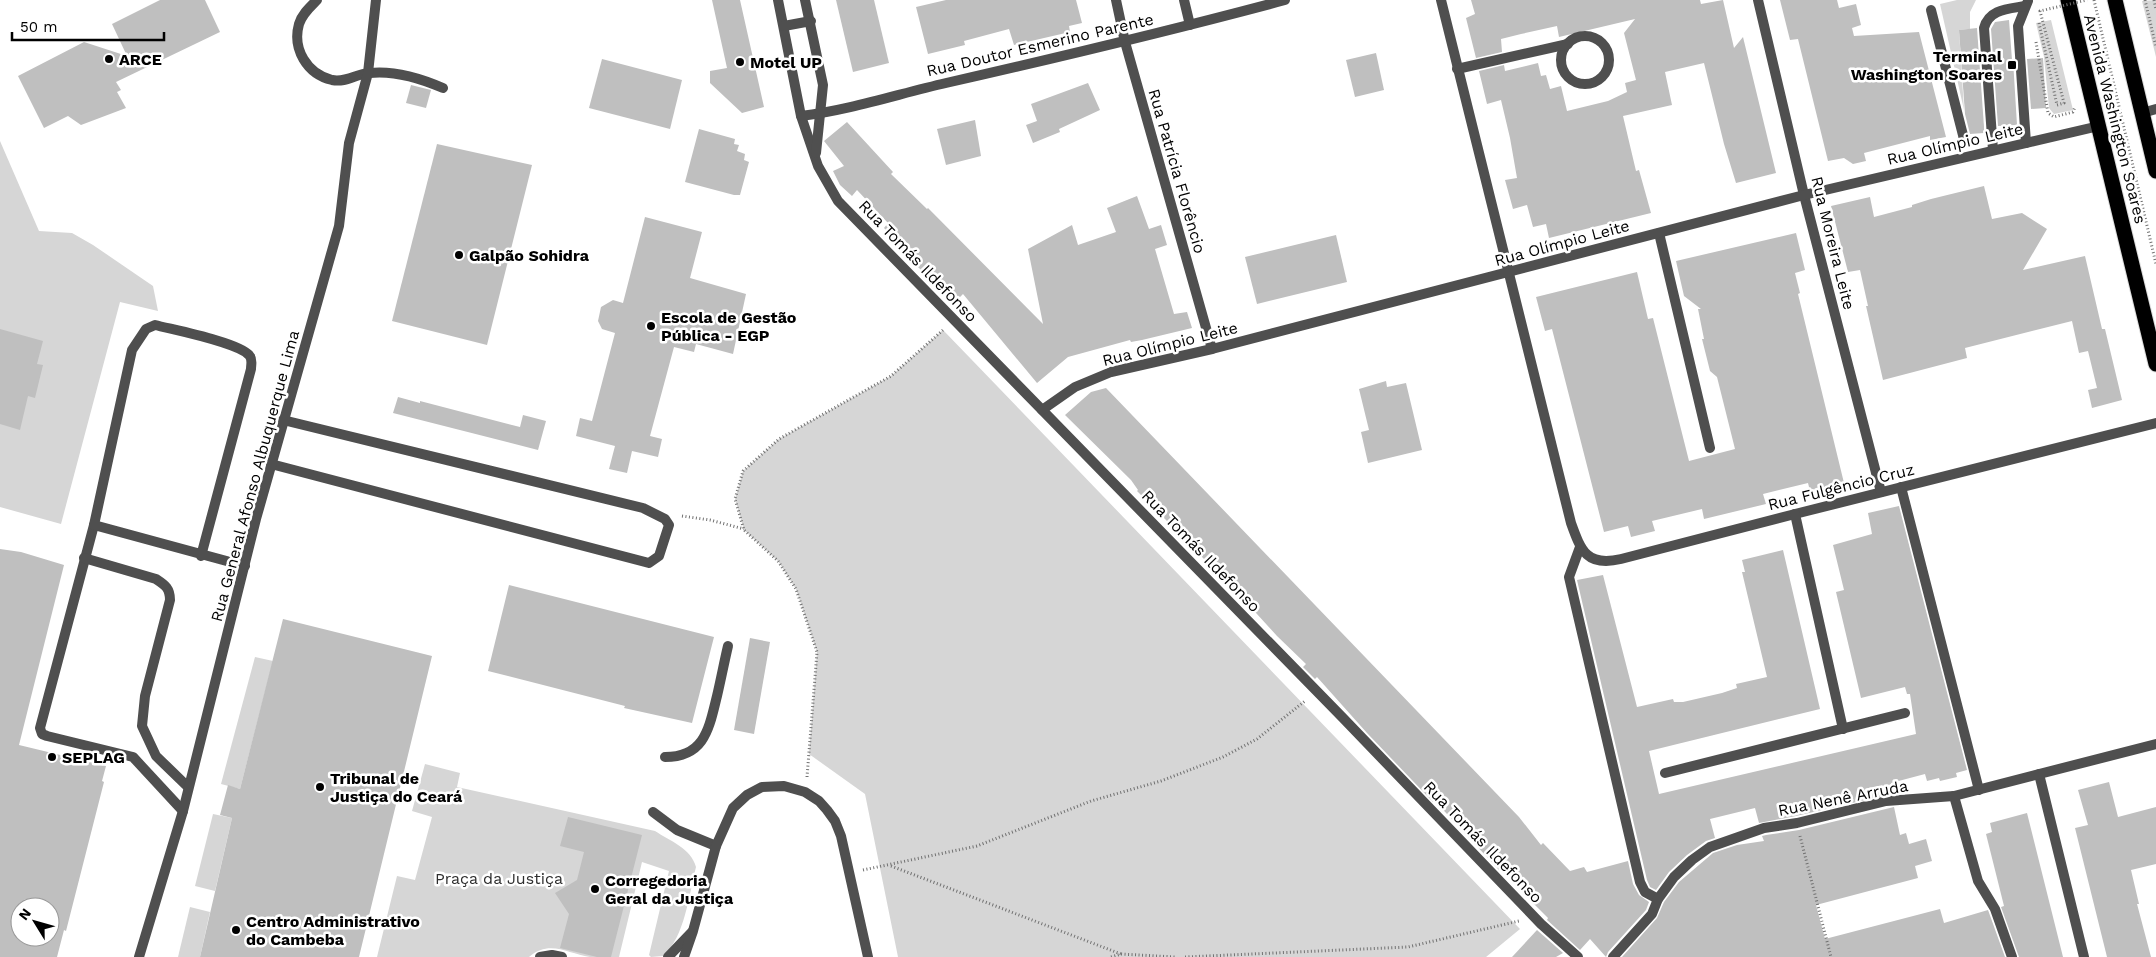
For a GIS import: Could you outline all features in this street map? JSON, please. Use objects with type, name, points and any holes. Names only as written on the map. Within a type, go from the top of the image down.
[{"type":"highway","name":"Avenida Washington Soares","points":[[2068,0],[2156,364]]},
{"type":"highway","name":"Avenida Washington Soares","points":[[2115,0],[2149,111],[2156,171]]},
{"type":"street","points":[[317,0],[307,10],[299,23],[297,38],[300,53],[307,65],[319,75],[332,80],[346,81],[368,73],[414,77],[443,88]]},
{"type":"street","points":[[366,0],[376,3]]},
{"type":"street","name":"Rua Tomás Ildefonso","points":[[778,0],[801,116],[821,172],[838,201],[1535,917],[1578,957]]},
{"type":"street","name":"Rua Tomás Ildefonso","points":[[805,0],[811,21],[823,86],[816,157]]},
{"type":"street","name":"Rua Patrícia Florêncio","points":[[1116,0],[1125,42],[1212,350]]},
{"type":"street","points":[[1184,0],[1190,25]]},
{"type":"street","name":"Rua Doutor Esmerino Parente","points":[[801,116],[821,114],[918,89],[1125,42],[1286,0]]},
{"type":"street","points":[[1442,0],[1457,68],[1566,506],[1580,547],[1569,577],[1589,671],[1640,882],[1645,892],[1658,898]]},
{"type":"street","name":"Rua Moreira Leite","points":[[1758,0],[1804,195],[1881,492]]},
{"type":"street","name":"Rua General Afonso Albuquerque Lima","points":[[139,956],[183,811],[271,464],[339,226],[349,143],[368,73],[376,3]]},
{"type":"street","points":[[2026,143],[2018,26],[2028,3]]},
{"type":"street","points":[[1993,150],[1984,28],[1988,17],[1994,13],[2028,3]]},
{"type":"street","points":[[1931,10],[1965,143]]},
{"type":"street","points":[[784,26],[811,21]]},
{"type":"street","points":[[1457,68],[1568,44],[1580,37],[1588,36],[1603,44],[1609,59],[1604,74],[1598,80],[1582,84],[1568,76],[1561,64],[1562,56],[1568,44]]},
{"type":"street","name":"Rua Olímpio Leite","points":[[1042,410],[1075,387],[1111,372],[1212,350],[1804,195],[2099,126]]},
{"type":"street","points":[[1659,233],[1710,448]]},
{"type":"street","points":[[183,811],[133,758],[47,736],[42,734],[40,728],[94,525],[132,350],[146,329],[155,325],[222,343],[248,354],[252,359],[251,370],[201,556]]},
{"type":"street","points":[[271,464],[649,563],[659,556],[669,525],[665,520],[643,508],[283,420]]},
{"type":"street","name":"Rua Fulgêncio Cruz","points":[[1580,547],[1587,556],[1606,562],[2156,424]]},
{"type":"street","points":[[1901,487],[1979,790]]},
{"type":"street","points":[[1795,514],[1843,729]]},
{"type":"street","points":[[94,525],[201,556],[244,566]]},
{"type":"street","points":[[84,558],[156,579],[170,591],[170,600],[145,696],[142,726],[156,756],[188,787]]},
{"type":"street","points":[[665,757],[678,757],[686,754],[704,739],[710,726],[728,646]]},
{"type":"street","points":[[1665,773],[1905,713]]},
{"type":"street","name":"Rua Nenê Arruda","points":[[1614,957],[1652,914],[1658,898],[1674,877],[1692,860],[1710,847],[1764,828],[1797,823],[1886,801],[1954,796],[2156,744]]},
{"type":"street","points":[[2039,774],[2084,957]]},
{"type":"street","points":[[684,957],[693,932],[716,846],[734,808],[747,795],[762,787],[784,786],[805,792],[819,801],[835,821],[841,836],[850,873],[868,957]]},
{"type":"street","points":[[1954,796],[1978,880],[1995,909],[2012,957]]},
{"type":"street","points":[[653,812],[677,830],[716,846]]},
{"type":"street","points":[[668,957],[693,932]]},
{"type":"street","points":[[540,957],[552,954],[562,957]]},
{"type":"path","points":[[2049,0],[2052,10]]},
{"type":"path","points":[[2039,23],[2057,105],[2064,103],[2040,11],[2087,0]]},
{"type":"path","name":"Avenida Washington Soares","points":[[2094,0],[2156,264]]},
{"type":"path","points":[[2145,0],[2156,47]]},
{"type":"path","points":[[2154,0],[2156,9]]},
{"type":"path","points":[[2035,38],[2048,112],[2054,117],[2073,112],[2077,104]]},
{"type":"path","points":[[744,530],[735,499],[743,470],[779,440],[891,376],[943,330],[961,327]]},
{"type":"path","points":[[665,520],[680,515],[710,520],[744,530],[778,561],[796,589],[817,652],[805,792]]},
{"type":"path","points":[[850,873],[890,866],[912,858],[977,846],[1091,801],[1161,781],[1224,757],[1256,738],[1317,692]]},
{"type":"path","points":[[1797,823],[1831,957]]},
{"type":"path","points":[[890,866],[1121,954],[1175,957]]},
{"type":"path","points":[[1185,957],[1408,946],[1535,917]]},
{"type":"path","points":[[1112,957],[1121,954]]},
{"type":"green space","points":[[1957,0],[1976,0],[1970,12],[1970,29],[1959,30],[1964,110],[1940,4]]},
{"type":"green space","points":[[2156,0],[2156,57],[2142,1]]},
{"type":"green space","points":[[2051,20],[2073,110],[2054,114],[2049,108],[2044,57],[2036,23]]},
{"type":"green space","points":[[0,141],[39,231],[72,233],[93,245],[153,286],[158,311],[120,302],[61,524],[0,507]]},
{"type":"green space","points":[[943,330],[1520,929],[1486,957],[898,957],[865,794],[809,754],[817,652],[796,589],[778,561],[744,530],[735,499],[743,471],[779,439],[891,376]]},
{"type":"green space","points":[[255,657],[273,661],[240,789],[221,784]]},
{"type":"green space","name":"Praça da Justiça","points":[[425,764],[460,773],[457,787],[655,831],[685,850],[696,867],[681,927],[670,948],[663,956],[651,957],[649,955],[669,871],[642,862],[619,957],[590,957],[552,948],[544,949],[529,957],[377,957],[397,876],[415,880],[432,817],[412,811]]},
{"type":"green space","points":[[213,814],[232,818],[215,891],[195,886]]},
{"type":"green space","points":[[190,907],[210,912],[200,957],[178,957]]},
{"type":"building","name":"ARCE","points":[[160,0],[205,0],[220,32],[116,82],[121,90],[117,92],[126,108],[81,125],[68,116],[44,128],[18,76],[84,42],[127,56],[112,24]]},
{"type":"building","name":"Motel UP","points":[[712,0],[740,0],[764,107],[742,113],[710,83],[710,71],[727,68]]},
{"type":"building","points":[[836,0],[874,0],[889,63],[853,72]]},
{"type":"building","points":[[946,0],[1076,0],[1082,23],[1069,26],[1070,32],[1014,45],[1009,29],[964,41],[965,45],[928,54],[916,7]]},
{"type":"building","points":[[1471,0],[1700,0],[1701,4],[1723,0],[1734,48],[1743,37],[1776,173],[1736,183],[1724,144],[1704,63],[1665,72],[1672,105],[1623,116],[1636,171],[1639,170],[1651,213],[1549,238],[1546,224],[1533,227],[1527,205],[1513,209],[1505,180],[1517,178],[1501,100],[1487,104],[1479,71],[1504,65],[1505,71],[1538,63],[1541,76],[1546,75],[1550,89],[1561,86],[1567,111],[1608,101],[1627,92],[1625,83],[1636,80],[1624,33],[1635,19],[1559,37],[1557,26],[1521,34],[1501,39],[1502,52],[1476,58],[1466,18],[1475,14]]},
{"type":"building","points":[[1780,0],[1837,0],[1839,8],[1856,4],[1861,25],[1852,28],[1854,36],[1919,32],[1946,137],[1930,140],[1930,136],[1864,153],[1866,161],[1853,164],[1844,158],[1828,161],[1798,39],[1790,40]]},
{"type":"building","points":[[2009,20],[2017,125],[1998,126],[1991,29],[1995,22]]},
{"type":"building","points":[[1977,28],[1984,133],[1970,134],[1965,114],[1959,30]]},
{"type":"building","points":[[1376,53],[1384,90],[1355,97],[1346,60]]},
{"type":"building","points":[[2043,58],[2046,108],[2031,109],[2027,59]]},
{"type":"building","points":[[602,59],[682,80],[670,129],[589,108]]},
{"type":"building","points":[[1088,83],[1100,110],[1059,129],[1060,132],[1033,143],[1026,125],[1037,121],[1031,104]]},
{"type":"building","points":[[411,85],[431,90],[426,108],[406,103]]},
{"type":"building","points":[[975,120],[981,156],[946,165],[937,129]]},
{"type":"building","points":[[847,122],[893,172],[891,174],[928,208],[1043,324],[1028,249],[1072,225],[1078,245],[1116,232],[1107,208],[1137,196],[1149,229],[1161,225],[1167,245],[1155,249],[1174,314],[1187,312],[1192,328],[1142,340],[1131,342],[1130,340],[1068,357],[1037,383],[963,294],[956,301],[938,282],[936,285],[894,243],[897,241],[884,228],[888,223],[857,190],[852,196],[840,185],[833,171],[844,166],[824,141]]},
{"type":"building","points":[[699,129],[735,139],[734,144],[739,145],[737,151],[745,154],[744,160],[749,162],[740,195],[685,182]]},
{"type":"building","name":"Galpão Sohidra","points":[[437,144],[532,165],[487,345],[392,321]]},
{"type":"building","points":[[1984,186],[1992,219],[2022,213],[2047,229],[2023,270],[2085,256],[2102,329],[2105,329],[2122,400],[2092,408],[2088,390],[2097,388],[2088,351],[2079,353],[2072,321],[1965,348],[1967,358],[1883,380],[1860,270],[1848,272],[1831,206],[1870,197],[1874,217],[1912,207],[1912,205],[1931,199]]},
{"type":"building","name":"Escola de Gestão Pública - EGP","points":[[645,217],[702,232],[690,278],[746,294],[733,354],[696,344],[694,352],[674,347],[650,436],[662,439],[658,457],[632,451],[627,473],[609,469],[615,446],[576,436],[580,418],[592,421],[615,333],[602,329],[598,321],[601,307],[613,300],[623,303]]},
{"type":"building","points":[[1796,233],[1805,270],[1795,273],[1800,293],[1798,294],[1844,483],[1810,491],[1808,483],[1763,494],[1766,504],[1704,519],[1702,509],[1652,521],[1655,531],[1631,537],[1628,526],[1604,532],[1552,329],[1545,331],[1536,297],[1637,272],[1648,319],[1653,318],[1689,461],[1735,449],[1717,377],[1710,371],[1702,339],[1704,339],[1698,309],[1701,309],[1684,296],[1676,261]]},
{"type":"building","points":[[1336,235],[1347,282],[1257,304],[1245,257]]},
{"type":"building","points":[[0,329],[43,341],[37,364],[43,365],[35,398],[28,396],[20,430],[0,424]]},
{"type":"building","points":[[1386,381],[1387,387],[1406,383],[1422,450],[1368,463],[1361,432],[1369,430],[1359,389]]},
{"type":"building","points":[[1106,388],[1519,817],[1541,845],[1543,843],[1570,871],[1584,867],[1587,872],[1628,861],[1633,884],[1639,895],[1649,902],[1646,910],[1608,952],[1606,957],[1590,939],[1580,950],[1547,920],[1548,918],[1530,900],[1532,899],[1502,867],[1499,870],[1434,800],[1433,802],[1317,677],[1315,679],[1303,667],[1306,664],[1246,602],[1244,604],[1190,545],[1188,547],[1176,534],[1178,532],[1137,491],[1131,480],[1065,415],[1091,392]]},
{"type":"building","points":[[398,397],[520,427],[523,415],[546,421],[538,450],[393,413]]},
{"type":"building","points":[[1899,506],[1967,770],[1956,773],[1957,777],[1940,781],[1939,778],[1927,781],[1925,774],[1891,783],[1891,794],[1796,816],[1759,823],[1755,808],[1710,819],[1715,838],[1706,841],[1687,855],[1669,872],[1656,890],[1650,887],[1577,580],[1603,575],[1637,707],[1673,699],[1674,702],[1683,702],[1722,693],[1737,688],[1736,684],[1767,677],[1742,572],[1745,572],[1742,560],[1783,550],[1820,709],[1649,751],[1659,794],[1916,734],[1910,694],[1907,694],[1905,687],[1861,698],[1836,592],[1844,590],[1833,545],[1872,534],[1868,513]]},
{"type":"building","name":"SEPLAG","points":[[0,549],[21,552],[64,565],[19,745],[106,766],[102,781],[104,782],[66,931],[64,930],[60,945],[60,897],[10,897],[10,947],[60,947],[57,957],[0,957]]},
{"type":"building","points":[[509,585],[714,637],[692,723],[624,708],[625,706],[488,671]]},
{"type":"building","name":"Tribunal de Justiça do Ceará","points":[[283,619],[432,656],[359,957],[200,957],[232,818],[220,815],[228,785],[240,789]]},
{"type":"building","points":[[750,638],[770,642],[754,734],[734,730]]},
{"type":"building","points":[[2109,782],[2118,817],[2156,807],[2156,864],[2131,870],[2139,904],[2137,904],[2151,957],[2107,957],[2075,828],[2088,825],[2078,790]]},
{"type":"building","points":[[1894,807],[1900,835],[1906,833],[1909,844],[1926,839],[1932,861],[1915,866],[1918,878],[1816,905],[1825,939],[1940,909],[1944,923],[1988,910],[2005,957],[1622,957],[1657,918],[1664,902],[1679,882],[1713,853],[1737,845],[1764,841],[1762,836],[1799,830]]},
{"type":"building","points":[[2027,813],[2063,957],[2019,957],[2001,907],[2004,906],[1986,834],[1992,832],[1990,823]]},
{"type":"building","name":"Corregedoria Geral da Justiça","points":[[568,817],[642,835],[611,957],[597,957],[560,948],[569,914],[555,893],[577,880],[584,852],[560,846]]},
{"type":"building","points":[[1537,930],[1563,953],[1556,957],[1512,957]]},
{"type":"place","name":"ARCE","points":[[109,59]]},
{"type":"place","name":"Motel UP","points":[[740,62]]},
{"type":"place","name":"Terminal Washington Soares","points":[[2012,65]]},
{"type":"place","name":"Galpão Sohidra","points":[[459,255]]},
{"type":"place","name":"Escola de Gestão Pública - EGP","points":[[651,326]]},
{"type":"place","name":"SEPLAG","points":[[52,757]]},
{"type":"place","name":"Tribunal de Justiça do Ceará","points":[[320,787]]},
{"type":"place","name":"Corregedoria Geral da Justiça","points":[[595,889]]},
{"type":"place","name":"Centro Administrativo do Cambeba","points":[[236,930]]}]
